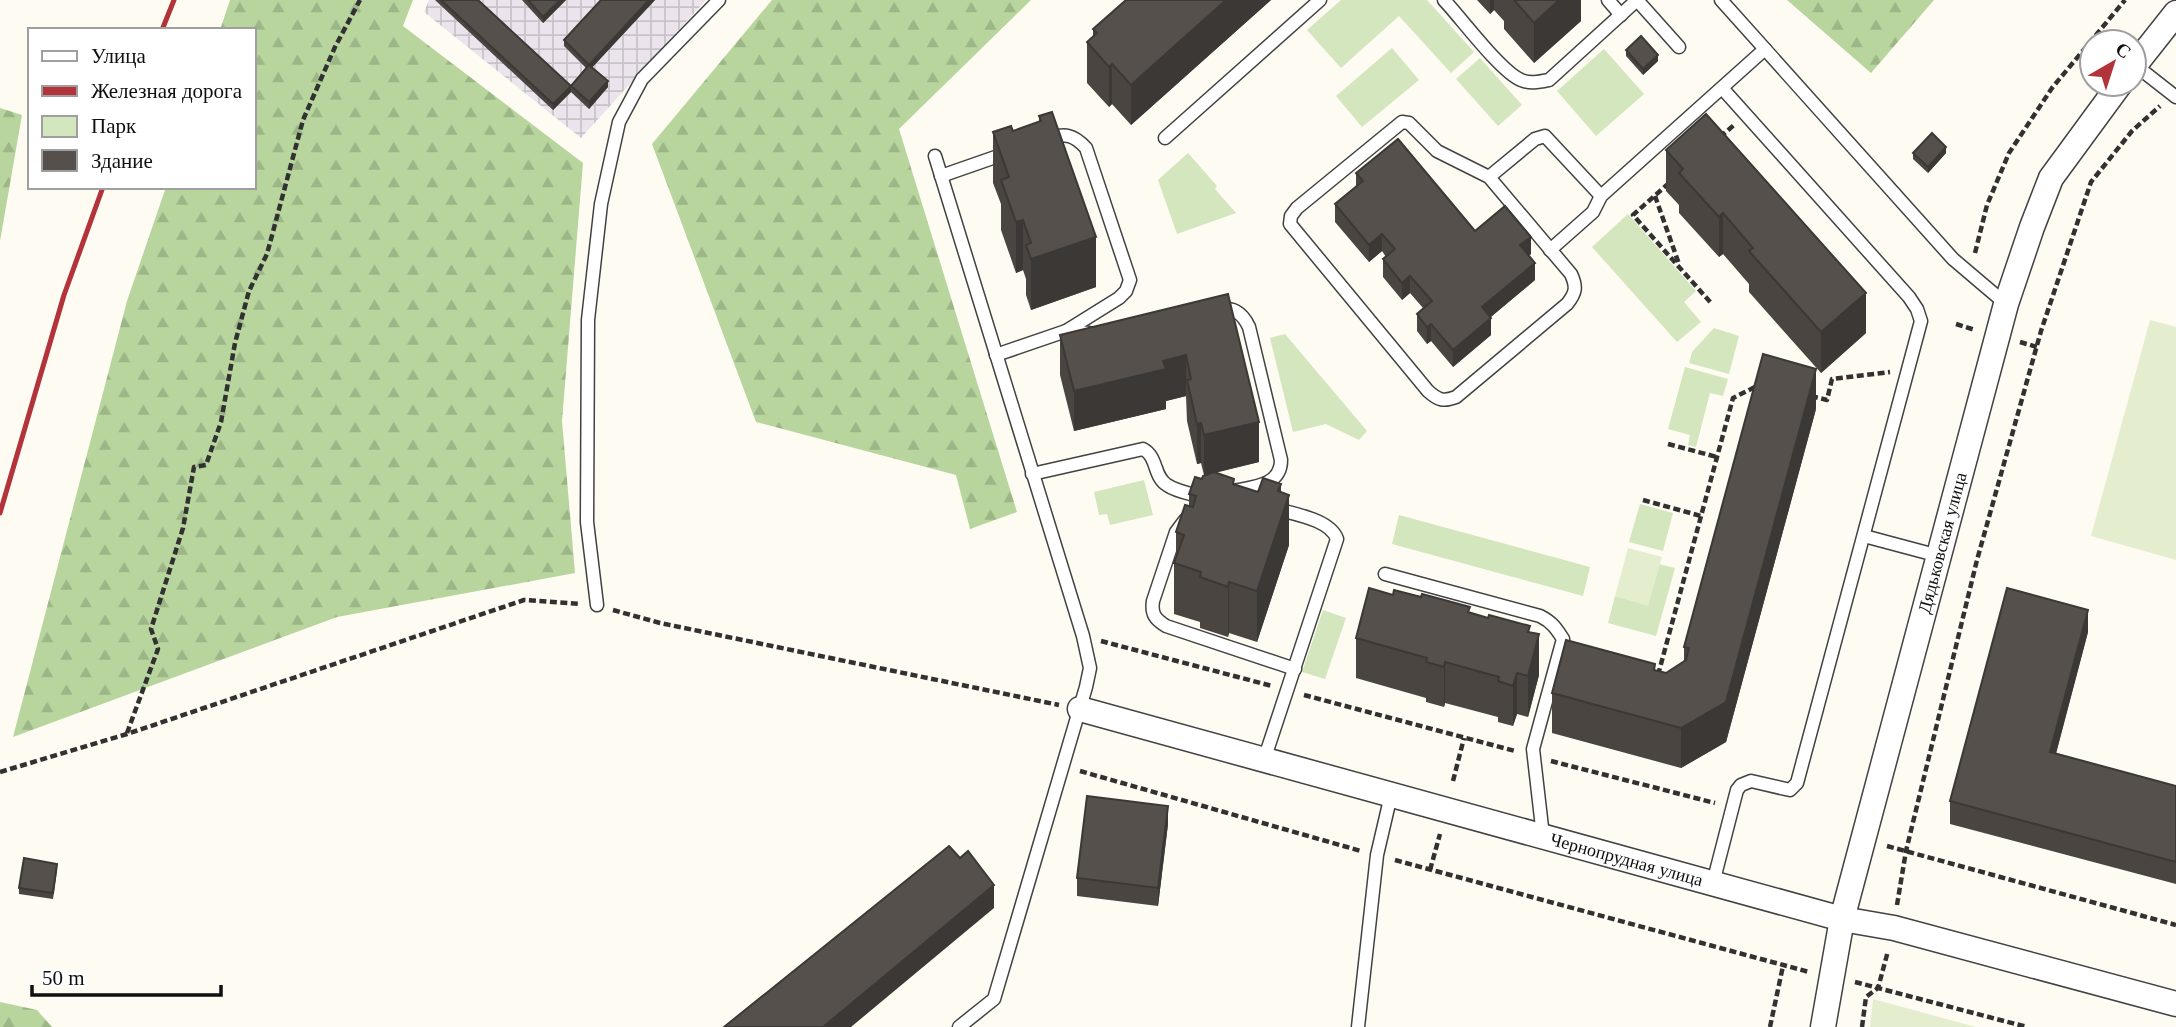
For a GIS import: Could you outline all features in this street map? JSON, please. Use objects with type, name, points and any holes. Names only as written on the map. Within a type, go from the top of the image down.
[{"type":"street","points":[[2148,48],[2176,13]]},
{"type":"street","name":"Дядьковская улица","points":[[1823,1027],[1842,919],[2006,304],[2051,178],[2110,98]]},
{"type":"street","name":"Чернопрудная улица","points":[[1080,709],[1842,919],[1894,928],[2176,1004]]},
{"type":"lane","points":[[597,605],[587,522],[587,320],[601,204],[619,122],[642,79],[719,0]]},
{"type":"lane","points":[[1165,138],[1320,0]]},
{"type":"lane","points":[[1444,0],[1508,71],[1522,80],[1534,83],[1549,80],[1637,0],[1679,47]]},
{"type":"lane","points":[[1608,0],[1621,15]]},
{"type":"lane","points":[[1721,0],[1953,260],[2006,304]]},
{"type":"lane","points":[[1550,250],[1593,212],[1601,196],[1765,49]]},
{"type":"lane","points":[[2148,76],[2174,96]]},
{"type":"lane","points":[[1713,883],[1737,790],[1741,785],[1751,781],[1790,790],[1797,783],[1921,321],[1917,309],[1722,88]]},
{"type":"lane","points":[[1402,122],[1409,123],[1437,151],[1489,177],[1550,250],[1571,274],[1576,285],[1574,296],[1456,397],[1446,401],[1437,399],[1428,391],[1290,224],[1291,216],[1297,208],[1402,122]]},
{"type":"lane","points":[[996,355],[1066,331],[1119,298],[1126,291],[1130,280],[1086,148],[1068,134],[1032,145]]},
{"type":"lane","points":[[1489,177],[1535,139],[1545,136],[1601,196]]},
{"type":"lane","points":[[941,176],[1019,149]]},
{"type":"lane","points":[[935,156],[1083,636],[1090,668],[994,999],[959,1027]]},
{"type":"lane","points":[[1032,474],[1143,449],[1150,452],[1166,485],[1206,498],[1267,483],[1275,478],[1281,469],[1282,460],[1249,327],[1244,316],[1232,309],[1207,312]]},
{"type":"lane","points":[[1066,331],[1107,336]]},
{"type":"lane","points":[[1259,503],[1326,526],[1334,531],[1337,539],[1264,760]]},
{"type":"lane","points":[[1194,516],[1180,524],[1176,532],[1153,601],[1152,611],[1156,620],[1166,626],[1295,669]]},
{"type":"lane","points":[[1864,536],[1938,556]]},
{"type":"lane","points":[[1384,574],[1540,616],[1553,624],[1569,641],[1533,749],[1543,836]]},
{"type":"lane","points":[[1358,1027],[1377,855],[1391,795]]},
{"type":"path","points":[[127,734],[158,649],[151,629],[183,528],[194,467],[206,465],[221,422],[235,343],[249,292],[267,254],[303,120],[335,47],[360,0]]},
{"type":"path","points":[[1973,261],[1987,205],[2009,153],[2052,88],[2125,0]]},
{"type":"path","points":[[1862,1027],[1866,997],[1878,988],[1894,928],[1906,850],[1977,560],[2041,331],[2091,181],[2133,131],[2174,96]]},
{"type":"path","points":[[1712,145],[1745,115]]},
{"type":"path","points":[[1674,178],[1633,215],[1711,303]]},
{"type":"path","points":[[1655,196],[1680,269]]},
{"type":"path","points":[[1956,324],[1980,331]]},
{"type":"path","points":[[1807,395],[1827,400],[1832,379],[1908,370]]},
{"type":"path","points":[[1657,682],[1733,398],[1762,383]]},
{"type":"path","points":[[1668,444],[1717,457]]},
{"type":"path","points":[[1643,500],[1701,516]]},
{"type":"path","points":[[0,772],[127,734],[524,600],[597,605],[660,623],[1080,709]]},
{"type":"path","points":[[1083,636],[1723,805]]},
{"type":"path","points":[[1453,781],[1464,738]]},
{"type":"path","points":[[1063,766],[1365,852]]},
{"type":"path","points":[[1430,870],[1440,834]]},
{"type":"path","points":[[1876,843],[2176,925]]},
{"type":"path","points":[[1390,859],[1783,966],[2027,1027]]},
{"type":"path","points":[[1770,1027],[1783,966]]},
{"type":"shaded area","points":[[429,0],[706,0],[581,138],[424,12]]},
{"type":"green space","points":[[230,0],[413,0],[403,26],[583,163],[562,421],[575,573],[337,617],[13,737],[127,301],[165,189],[256,189],[256,28],[221,28]]},
{"type":"green space","points":[[772,0],[1031,0],[899,129],[1017,512],[970,529],[956,475],[756,422],[652,144]]},
{"type":"green space","points":[[1341,0],[1427,0],[1474,52],[1451,73],[1399,16],[1341,68],[1307,30]]},
{"type":"green space","points":[[1787,0],[1934,0],[1871,73]]},
{"type":"green space","points":[[1392,48],[1419,80],[1362,127],[1336,96]]},
{"type":"green space","points":[[1604,49],[1644,94],[1596,136],[1557,91]]},
{"type":"green space","points":[[1480,58],[1522,105],[1498,126],[1456,79]]},
{"type":"green space","points":[[0,108],[22,115],[0,241]]},
{"type":"green space","points":[[1188,153],[1236,213],[1177,234],[1158,180]]},
{"type":"green space","points":[[1628,214],[1696,291],[1684,302],[1701,322],[1677,342],[1592,247]]},
{"type":"green space","points":[[2150,320],[2176,327],[2176,560],[2091,536]]},
{"type":"green space","points":[[1714,328],[1739,336],[1729,374],[1689,363],[1692,352]]},
{"type":"green space","points":[[1285,334],[1367,431],[1359,440],[1326,424],[1293,432],[1270,338]]},
{"type":"green space","points":[[1685,367],[1728,379],[1723,396],[1710,393],[1696,447],[1688,445],[1690,435],[1668,429]]},
{"type":"green space","points":[[1144,480],[1153,515],[1110,525],[1107,514],[1099,515],[1094,492]]},
{"type":"green space","points":[[1640,504],[1673,513],[1663,551],[1629,542]]},
{"type":"green space","points":[[1399,515],[1590,567],[1583,596],[1392,544]]},
{"type":"green space","points":[[1628,548],[1662,557],[1648,606],[1615,596]]},
{"type":"green space","points":[[1659,564],[1675,568],[1656,636],[1608,623],[1615,596],[1648,605]]},
{"type":"green space","points":[[1323,610],[1346,618],[1325,679],[1302,672]]},
{"type":"green space","points":[[1873,999],[1976,1027],[1870,1027]]},
{"type":"green space","points":[[0,1002],[37,1010],[52,1027],[0,1027]]},
{"type":"building","points":[[441,0],[478,0],[571,86],[553,104]]},
{"type":"building","points":[[528,0],[560,0],[543,17]]},
{"type":"building","points":[[601,0],[649,0],[589,65],[564,40]]},
{"type":"building","points":[[1126,0],[1226,0],[1131,85],[1112,64],[1109,67],[1087,42],[1097,33],[1093,29]]},
{"type":"building","points":[[1514,0],[1559,0],[1534,23]]},
{"type":"building","points":[[1641,36],[1658,55],[1643,69],[1626,50]]},
{"type":"building","points":[[589,65],[608,81],[589,102],[571,86]]},
{"type":"building","points":[[1052,112],[1096,237],[1031,259],[1026,245],[1031,243],[1023,220],[1016,222],[1001,180],[1009,177],[993,132],[1011,126],[1013,131],[1041,121],[1039,116]]},
{"type":"building","points":[[1706,114],[1866,293],[1821,332],[1749,251],[1753,248],[1723,213],[1719,217],[1679,173],[1683,169],[1666,150]]},
{"type":"building","points":[[1932,133],[1946,147],[1928,167],[1913,153]]},
{"type":"building","points":[[1398,139],[1475,231],[1505,206],[1531,237],[1520,245],[1535,263],[1482,307],[1491,318],[1453,350],[1431,324],[1427,327],[1417,314],[1432,301],[1410,276],[1402,283],[1383,259],[1395,249],[1382,234],[1369,245],[1335,204],[1363,181],[1356,173]]},
{"type":"building","points":[[1228,294],[1259,422],[1204,435],[1201,423],[1197,424],[1187,380],[1191,379],[1186,355],[1163,361],[1166,369],[1074,391],[1060,335]]},
{"type":"building","points":[[1763,354],[1816,369],[1726,702],[1681,728],[1552,693],[1566,640],[1655,664],[1654,670],[1666,673],[1686,660],[1689,648],[1684,647]]},
{"type":"building","points":[[1214,472],[1234,479],[1233,484],[1258,492],[1263,478],[1281,484],[1278,491],[1289,495],[1257,591],[1229,582],[1228,587],[1200,577],[1201,572],[1174,563],[1184,535],[1176,532],[1185,505],[1193,507],[1196,496],[1189,494],[1195,477],[1202,479]]},
{"type":"building","points":[[1369,588],[1393,595],[1394,590],[1421,597],[1422,594],[1470,607],[1468,612],[1488,618],[1489,615],[1530,626],[1528,632],[1539,634],[1528,676],[1517,673],[1513,686],[1498,681],[1499,677],[1445,662],[1444,667],[1426,662],[1427,658],[1356,638]]},
{"type":"building","points":[[2007,588],[2088,610],[2050,752],[2176,786],[2176,862],[1950,801]]},
{"type":"building","points":[[1087,796],[1168,806],[1158,888],[1077,878]]},
{"type":"building","points":[[949,846],[960,858],[968,851],[994,885],[823,1027],[724,1027]]},
{"type":"building","points":[[24,858],[57,864],[53,893],[19,888]]},
{"type":"railway","points":[[163,28],[174,0]]},
{"type":"railway","points":[[0,513],[64,295],[102,189]]}]
